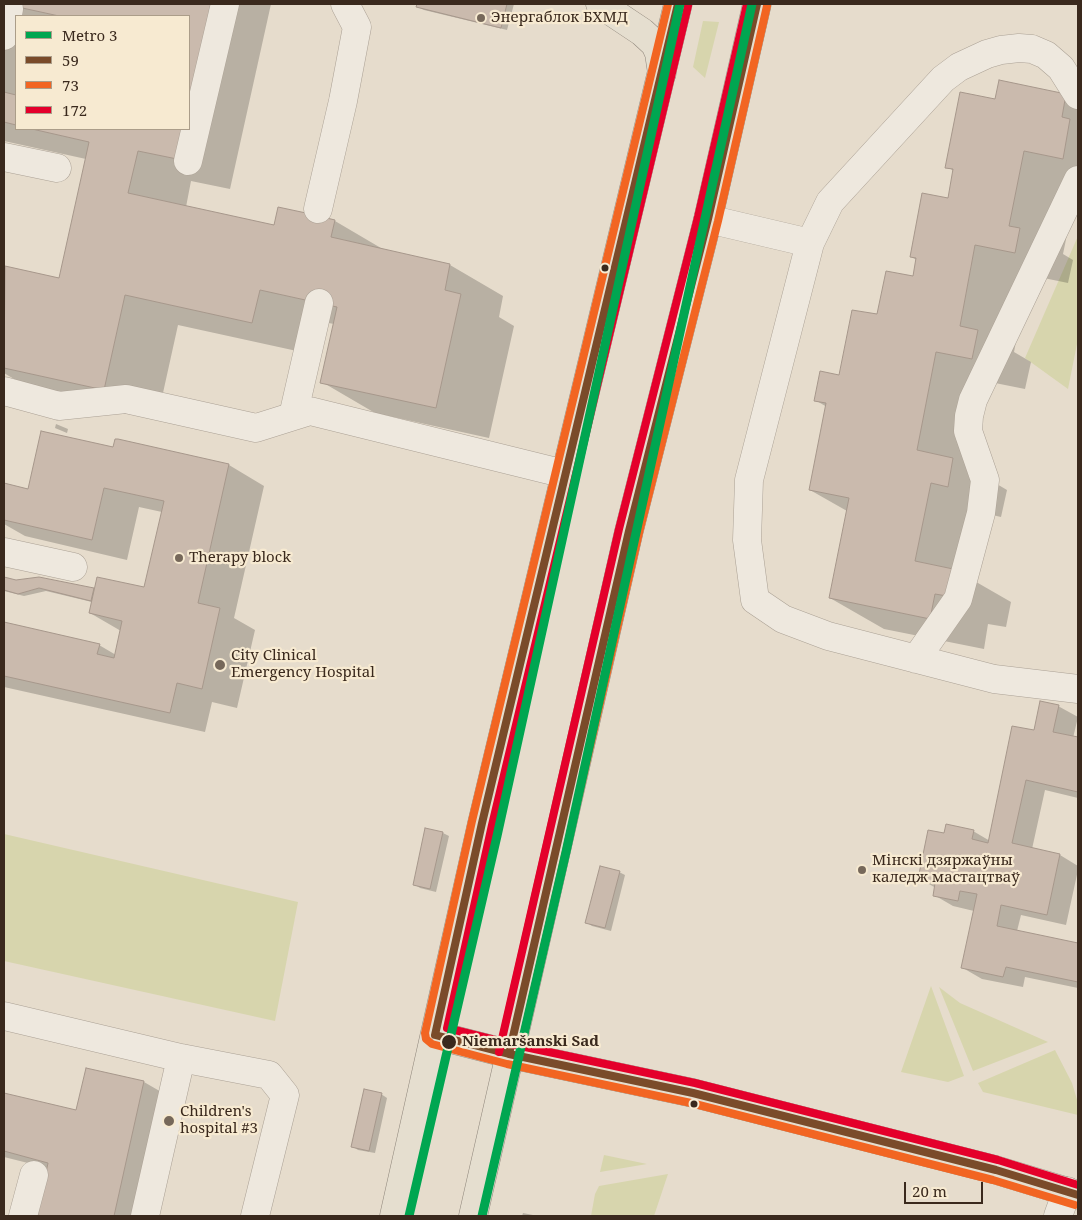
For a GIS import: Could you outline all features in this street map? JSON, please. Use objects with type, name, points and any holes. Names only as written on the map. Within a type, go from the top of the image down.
[{"type":"main road","points":[[600,4],[642,32],[655,44],[659,53],[662,75]]},
{"type":"main road","points":[[394,1216],[482,823],[678,4]]},
{"type":"main road","points":[[473,1216],[629,531],[708,219],[755,12]]},
{"type":"main road","points":[[435,1035],[509,1054],[693,1093],[996,1170],[1067,1201]]},
{"type":"lane","points":[[188,161],[225,4]]},
{"type":"lane","points":[[318,209],[358,27],[346,4]]},
{"type":"lane","points":[[4,36],[9,9]]},
{"type":"lane","points":[[1078,94],[1061,68],[1046,55],[1032,49],[1019,48],[987,54],[959,67],[943,79],[830,202],[810,243],[749,480],[747,540],[755,600],[784,619],[828,636],[994,679],[1078,689]]},
{"type":"lane","points":[[4,157],[57,168]]},
{"type":"lane","points":[[916,659],[958,599],[980,513],[985,480],[968,431],[973,400],[1078,180]]},
{"type":"lane","points":[[708,219],[810,243]]},
{"type":"lane","points":[[293,416],[319,303]]},
{"type":"lane","points":[[4,392],[60,406],[126,398],[256,428],[310,411],[565,474]]},
{"type":"lane","points":[[4,552],[73,567]]},
{"type":"lane","points":[[4,1016],[180,1058],[269,1076],[285,1095],[255,1216]]},
{"type":"lane","points":[[145,1216],[180,1058]]},
{"type":"lane","points":[[23,1216],[34,1175]]},
{"type":"shaded area","points":[[703,21],[719,22],[705,78],[693,67]]},
{"type":"shaded area","points":[[1078,236],[1078,339],[1068,389],[1025,358]]},
{"type":"shaded area","points":[[4,834],[298,902],[275,1021],[4,961]]},
{"type":"shaded area","points":[[931,986],[964,1076],[948,1082],[901,1072]]},
{"type":"shaded area","points":[[939,987],[960,1003],[1048,1042],[973,1071]]},
{"type":"shaded area","points":[[1055,1050],[1072,1083],[1078,1103],[1078,1115],[983,1092],[978,1083]]},
{"type":"shaded area","points":[[604,1155],[647,1164],[600,1172]]},
{"type":"shaded area","points":[[668,1174],[654,1216],[591,1216],[595,1194],[599,1186]]},
{"type":"building","points":[[4,4],[211,4],[190,99],[190,15],[54,15]]},
{"type":"building","name":"Энергаблок БХМД","points":[[417,4],[507,4],[501,28],[416,7]]},
{"type":"building","points":[[999,80],[1066,94],[1062,117],[1070,119],[1063,159],[1024,151],[1009,226],[1020,228],[1015,253],[975,245],[960,326],[978,330],[972,359],[936,352],[917,450],[953,458],[948,487],[931,483],[915,561],[958,570],[953,597],[935,594],[930,619],[829,598],[849,498],[809,490],[826,403],[814,401],[820,371],[839,375],[852,310],[877,314],[886,271],[913,276],[916,258],[910,257],[922,193],[948,198],[953,169],[945,168],[960,92],[995,99]]},
{"type":"building","points":[[4,92],[15,95],[15,125],[4,122]]},
{"type":"building","points":[[36,130],[183,130],[177,159],[138,151],[128,193],[274,225],[278,207],[306,213],[335,220],[331,237],[450,264],[445,290],[461,294],[436,408],[320,383],[337,307],[260,290],[252,323],[125,295],[104,390],[4,368],[5,266],[59,278],[89,142]]},
{"type":"building","name":"Therapy block","points":[[41,431],[113,447],[115,439],[118,439],[229,464],[198,603],[220,608],[202,689],[177,683],[170,713],[4,676],[4,622],[100,644],[97,654],[114,658],[122,621],[89,613],[97,577],[144,587],[164,501],[104,488],[92,540],[4,520],[4,483],[28,489]]},
{"type":"building","points":[[4,577],[16,580],[39,577],[94,588],[91,601],[39,588],[18,594],[4,590]]},
{"type":"building","name":"Мінскі дзяржаўны каледж мастацтваў","points":[[1040,701],[1059,705],[1053,732],[1078,737],[1078,792],[1026,780],[1012,843],[1060,854],[1047,915],[1001,905],[997,926],[1078,943],[1078,982],[1006,967],[1003,977],[961,968],[977,894],[960,891],[958,901],[933,896],[935,883],[918,879],[928,830],[944,833],[946,824],[974,830],[972,839],[988,843],[1012,726],[1034,730]]},
{"type":"building","points":[[425,828],[443,832],[430,889],[413,885]]},
{"type":"building","points":[[600,866],[620,871],[605,928],[585,923]]},
{"type":"building","points":[[86,1068],[144,1081],[114,1216],[37,1216],[48,1163],[4,1151],[4,1093],[76,1110]]},
{"type":"building","points":[[364,1089],[382,1093],[369,1151],[351,1147]]},
{"type":"metro line","name":"3","points":[[409,1216],[497,836],[680,4]]},
{"type":"metro line","name":"3","points":[[482,1216],[566,852],[752,4]]},
{"type":"transit line","name":"73","points":[[668,4],[472,821],[425,1033],[426,1039],[432,1044],[507,1064],[691,1103],[993,1180],[1075,1205]]},
{"type":"transit line","name":"59","points":[[678,4],[482,823],[435,1035],[509,1054],[693,1093],[996,1170],[1078,1195]]},
{"type":"transit line","name":"172","points":[[499,1052],[619,529],[698,217],[747,4]]},
{"type":"transit line","name":"59","points":[[509,1054],[629,531],[708,219],[757,4]]},
{"type":"transit line","name":"172","points":[[688,6],[492,825],[447,1028],[511,1044],[695,1083],[998,1160],[1078,1185]]},
{"type":"transit line","name":"73","points":[[519,1056],[639,533],[718,221],[767,6]]},
{"type":"place","name":"Энергаблок БХМД","points":[[481,18]]},
{"type":"place","name":"Therapy block","points":[[179,558]]},
{"type":"place","name":"City Clinical Emergency Hospital","points":[[220,665]]},
{"type":"place","name":"Мінскі дзяржаўны каледж мастацтваў","points":[[862,870]]},
{"type":"place","name":"Niemaršanski Sad","points":[[449,1042]]},
{"type":"place","name":"Children's hospital #3","points":[[169,1121]]}]
